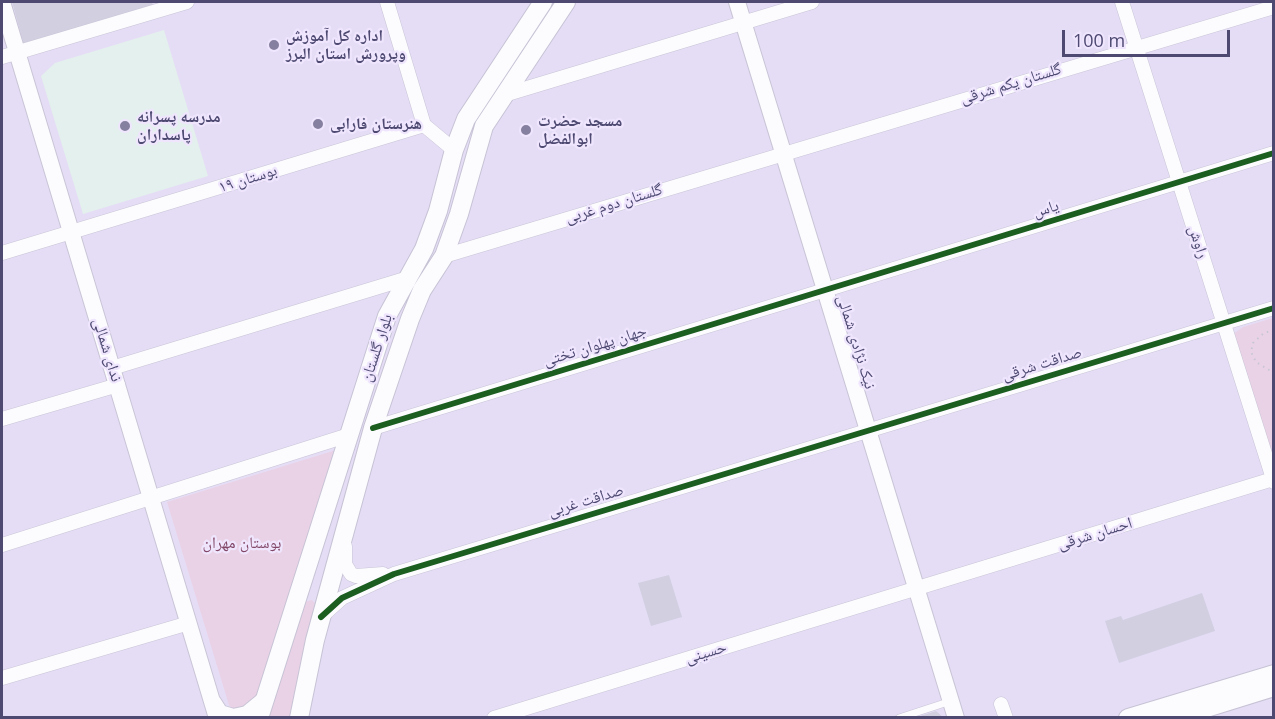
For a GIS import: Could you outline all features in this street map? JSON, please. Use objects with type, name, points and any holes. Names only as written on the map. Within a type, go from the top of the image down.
[{"type":"main road","name":"بلوار گلستان","points":[[262,709],[387,316],[405,279],[424,249],[435,220],[454,150],[466,119],[543,2]]},
{"type":"main road","name":"بلوار گلستان","points":[[299,717],[322,614],[373,428],[410,319],[422,290],[444,256],[459,214],[484,126],[566,2]]},
{"type":"main road","points":[[295,605],[306,594],[315,593],[322,600],[322,614]]},
{"type":"main road","points":[[1128,717],[1274,674]]},
{"type":"main road","points":[[1174,717],[1274,687]]},
{"type":"street","name":"ندای شمالی","points":[[2,2],[9,54],[71,232],[217,717]]},
{"type":"street","points":[[9,54],[171,4],[187,2]]},
{"type":"street","points":[[387,2],[424,125],[454,150]]},
{"type":"street","name":"نیک نژادی شمالی","points":[[737,2],[955,709]]},
{"type":"street","points":[[504,95],[812,2]]},
{"type":"street","name":"راوش","points":[[1122,2],[1273,480]]},
{"type":"street","name":"گلستان یکم شرقی","points":[[783,153],[1274,7]]},
{"type":"street","name":"بوستان ۱۹","points":[[2,253],[424,125]]},
{"type":"street","name":"گلستان دوم غربی","points":[[444,256],[783,153]]},
{"type":"street","name":"یاس","points":[[825,290],[1274,153]]},
{"type":"street","points":[[112,368],[405,279]]},
{"type":"street","name":"جهان پهلوان تختی","points":[[373,428],[825,290]]},
{"type":"street","name":"صداقت شرقی","points":[[869,430],[1274,308]]},
{"type":"street","points":[[2,419],[118,385]]},
{"type":"street","name":"صداقت غربی","points":[[322,614],[342,598],[394,574],[869,430]]},
{"type":"street","points":[[2,545],[349,435]]},
{"type":"street","name":"احسان شرقی","points":[[917,588],[1273,480]]},
{"type":"street","name":"صداقت غربی","points":[[345,530],[345,564],[351,574],[356,576],[394,574]]},
{"type":"street","name":"حسینی","points":[[494,717],[917,588]]},
{"type":"street","points":[[2,678],[189,623]]},
{"type":"street","points":[[211,699],[220,713],[233,717],[262,709]]},
{"type":"lane","points":[[899,717],[955,709]]},
{"type":"path","points":[[1274,330],[1264,333],[1253,343],[1251,352],[1256,362],[1274,373]]},
{"type":"shaded area","points":[[2,2],[1273,2],[1273,717],[2,717]]},
{"type":"shaded area","name":"مدرسه پسرانه پاسداران","points":[[164,30],[208,176],[83,214],[41,76],[55,63]]},
{"type":"green space","points":[[1273,318],[1273,471],[1232,335],[1243,327]]},
{"type":"green space","name":"بوستان مهران","points":[[336,450],[253,706],[235,712],[229,705],[167,502]]},
{"type":"green space","points":[[312,600],[319,608],[294,717],[268,718],[304,602]]},
{"type":"building","points":[[12,2],[152,2],[153,6],[24,45]]},
{"type":"building","points":[[669,575],[682,617],[651,626],[638,583]]},
{"type":"building","points":[[1202,593],[1215,631],[1119,663],[1105,621],[1121,616],[1123,620]]},
{"type":"building","points":[[936,711],[944,718],[917,718],[917,717]]},
{"type":"cycle path","points":[[373,428],[1274,153]]},
{"type":"cycle path","points":[[321,617],[342,598],[394,574],[1274,308]]},
{"type":"place","name":"اداره کل آموزش وپرورش استان البرز","points":[[274,45]]},
{"type":"place","name":"هنرستان فارابی","points":[[318,124]]},
{"type":"place","name":"مدرسه پسرانه پاسداران","points":[[125,126]]},
{"type":"place","name":"مسجد حضرت ابوالفضل","points":[[526,130]]}]
